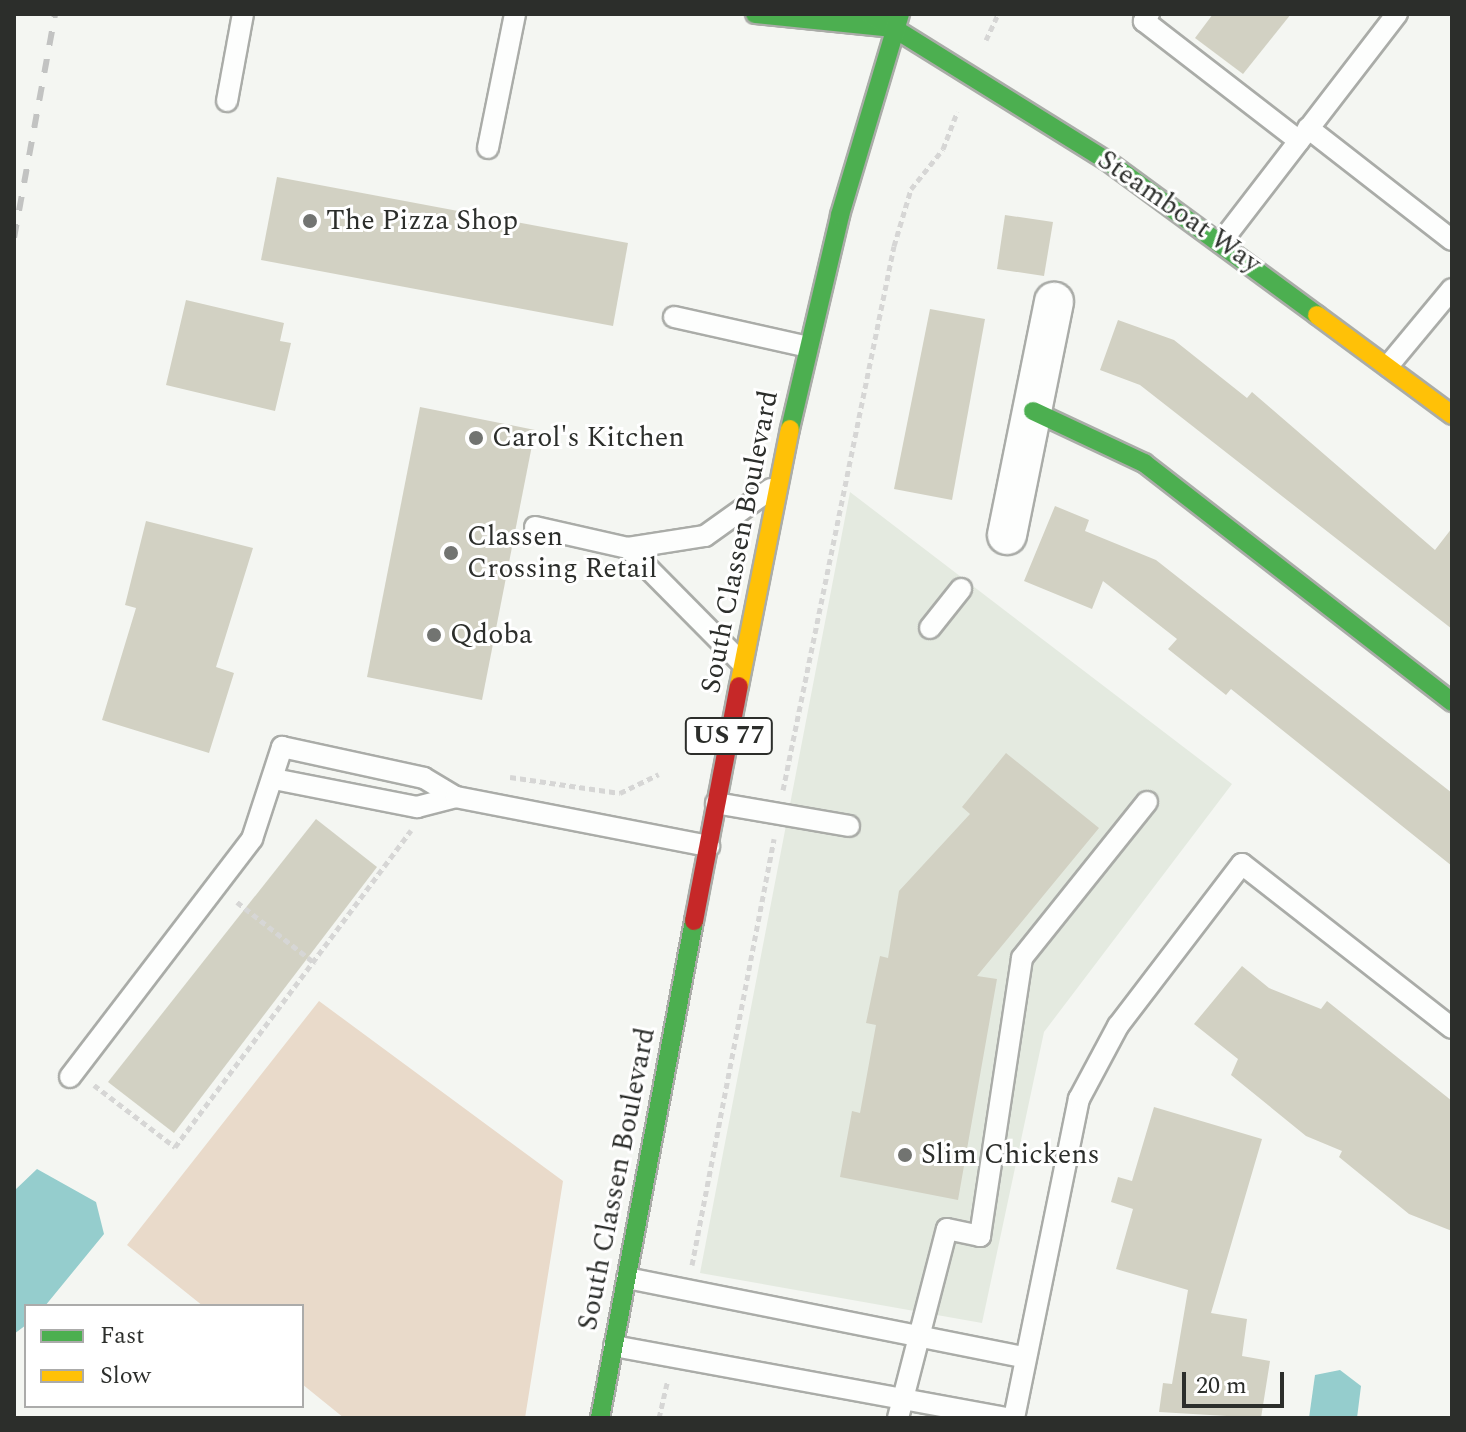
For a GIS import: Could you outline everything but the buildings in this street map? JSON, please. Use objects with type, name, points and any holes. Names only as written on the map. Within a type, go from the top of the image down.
[{"type":"main road","points":[[755,14],[897,21]]},
{"type":"main road","name":"Steamboat Way","points":[[871,14],[897,21],[1222,241],[1452,415]]},
{"type":"main road","name":"South Classen Boulevard","points":[[600,1418],[777,484],[808,347],[897,21]]},
{"type":"main road","points":[[1033,411],[1144,463],[1452,702]]},
{"type":"street","points":[[1007,535],[1054,302]]},
{"type":"lane","points":[[227,101],[243,14]]},
{"type":"lane","points":[[488,148],[515,14]]},
{"type":"lane","points":[[1149,14],[1144,21],[1452,240]]},
{"type":"lane","points":[[1222,241],[1397,14]]},
{"type":"lane","points":[[1388,366],[1452,289]]},
{"type":"lane","points":[[674,317],[808,347]]},
{"type":"lane","points":[[535,527],[628,548],[705,536],[777,484]]},
{"type":"lane","points":[[628,548],[743,664]]},
{"type":"lane","points":[[930,628],[961,589]]},
{"type":"lane","points":[[79,1079],[252,839],[282,747],[424,778],[456,797],[709,846]]},
{"type":"lane","points":[[274,779],[417,807],[456,797]]},
{"type":"lane","points":[[900,1408],[947,1229],[980,1236],[1022,958],[1147,802]]},
{"type":"lane","points":[[716,803],[849,826]]},
{"type":"lane","points":[[1014,1418],[1023,1357],[1079,1099],[1118,1026],[1242,864],[1452,1028]]},
{"type":"lane","points":[[627,1278],[1023,1357]]},
{"type":"lane","points":[[614,1346],[900,1408],[1006,1418]]},
{"type":"path","points":[[991,29],[998,14]]},
{"type":"path","points":[[687,1288],[778,814],[894,246],[911,189],[949,133]]},
{"type":"path","points":[[492,775],[620,793],[659,774]]},
{"type":"path","points":[[79,1079],[175,1147],[407,844],[417,807]]},
{"type":"path","points":[[230,896],[316,964]]},
{"type":"path","points":[[659,1418],[674,1357]]},
{"type":"shaded area","points":[[850,492],[1232,784],[1044,1032],[982,1323],[700,1273]]},
{"type":"shaded area","points":[[319,1001],[563,1181],[525,1418],[344,1418],[304,1386],[304,1304],[201,1304],[127,1245]]},
{"type":"water","points":[[37,1169],[96,1202],[104,1234],[47,1304],[24,1304],[24,1326],[14,1334],[14,1191]]},
{"type":"water","points":[[1340,1370],[1361,1386],[1357,1418],[1309,1418],[1315,1375]]},
{"type":"railway","points":[[14,238],[55,14]]},
{"type":"traffic: fast","points":[[755,14],[894,28]]},
{"type":"traffic: fast","points":[[871,14],[1106,160],[1317,315]]},
{"type":"traffic: fast","points":[[790,429],[840,215],[900,14]]},
{"type":"traffic: fast","points":[[1033,411],[1144,463],[1452,702]]},
{"type":"traffic: fast","points":[[600,1418],[694,921]]},
{"type":"traffic: slow","points":[[1317,315],[1452,415]]},
{"type":"traffic: slow","points":[[739,686],[790,429]]},
{"type":"traffic: jam","points":[[694,921],[739,686]]},
{"type":"place","name":"The Pizza Shop","points":[[310,221]]},
{"type":"place","name":"Carol's Kitchen","points":[[476,438]]},
{"type":"place","name":"Classen Crossing Retail","points":[[451,553]]},
{"type":"place","name":"Qdoba","points":[[434,635]]},
{"type":"place","name":"Slim Chickens","points":[[905,1155]]}]
